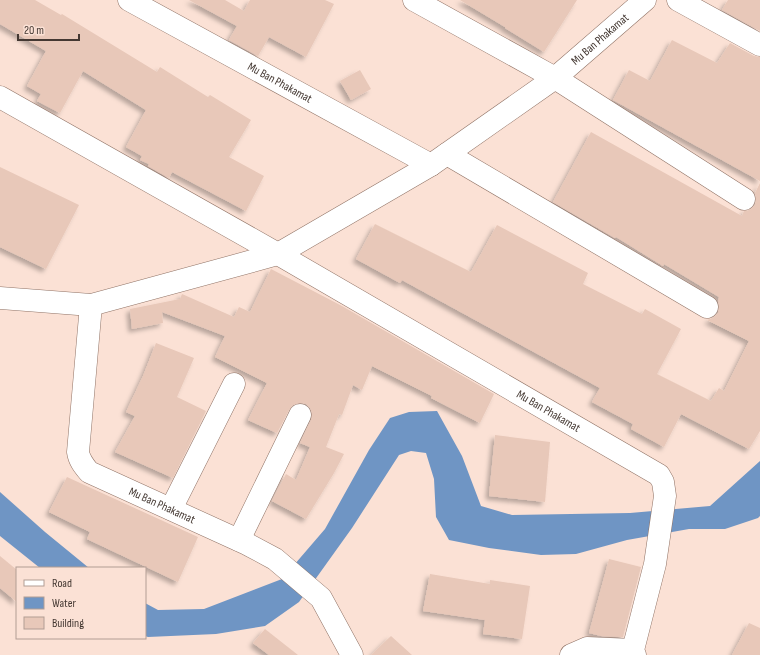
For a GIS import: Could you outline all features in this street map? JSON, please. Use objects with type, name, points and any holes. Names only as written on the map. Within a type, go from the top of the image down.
[{"type":"street","name":"Mu Ban Phakamat","points":[[129,0],[439,159]]},
{"type":"street","points":[[414,0],[555,78],[744,199]]},
{"type":"street","name":"Mu Ban Phakamat","points":[[0,298],[91,305],[278,254],[439,159],[555,78],[645,0]]},
{"type":"street","points":[[678,0],[760,45]]},
{"type":"street","name":"Mu Ban Phakamat","points":[[0,97],[278,254],[658,475],[663,482],[665,496],[655,564],[634,652]]},
{"type":"street","points":[[439,159],[707,307]]},
{"type":"street","name":"Mu Ban Phakamat","points":[[91,305],[79,456],[89,472],[239,540],[275,560],[321,598],[352,655]]},
{"type":"street","points":[[171,509],[234,384]]},
{"type":"street","points":[[239,540],[300,415]]},
{"type":"street","points":[[571,655],[588,648],[634,652]]},
{"type":"water","points":[[437,411],[462,456],[481,506],[512,515],[630,513],[710,506],[760,461],[760,516],[725,529],[689,529],[627,540],[576,554],[541,555],[489,548],[449,540],[436,517],[434,479],[426,453],[411,451],[399,455],[352,528],[299,602],[265,626],[216,634],[146,636],[146,604],[158,610],[204,609],[282,579],[325,529],[369,450],[390,418],[409,412]]},
{"type":"water","points":[[0,492],[88,567],[39,567],[0,536]]},
{"type":"building","points":[[0,0],[35,0],[61,15],[62,14],[157,72],[160,67],[208,97],[210,95],[251,120],[229,157],[264,176],[246,211],[172,172],[169,178],[148,166],[149,164],[140,160],[142,156],[126,147],[146,110],[83,71],[60,113],[37,101],[41,94],[27,86],[46,51],[0,24]]},
{"type":"building","points":[[189,0],[225,0],[244,11],[250,0],[325,0],[334,4],[306,57],[269,37],[258,56],[229,40],[237,26]]},
{"type":"building","points":[[460,0],[577,0],[544,52]]},
{"type":"building","points":[[728,0],[760,0],[760,31],[722,10]]},
{"type":"building","points":[[672,40],[717,63],[730,43],[754,56],[760,57],[760,181],[613,100],[629,70],[650,81]]},
{"type":"building","points":[[360,70],[371,89],[351,100],[340,81]]},
{"type":"building","points":[[591,132],[742,216],[744,211],[750,210],[755,205],[755,193],[760,183],[760,431],[749,449],[681,414],[664,447],[631,429],[633,424],[592,402],[600,388],[402,280],[400,283],[356,259],[375,224],[471,272],[497,225],[588,273],[583,284],[642,314],[645,309],[681,329],[657,374],[711,401],[719,388],[724,391],[749,341],[707,320],[713,318],[718,313],[719,297],[664,264],[663,266],[616,237],[615,238],[553,202]]},
{"type":"building","points":[[0,167],[79,205],[46,269],[0,247]]},
{"type":"building","points":[[271,269],[342,306],[494,394],[480,423],[431,398],[432,396],[372,366],[362,390],[353,385],[342,415],[339,414],[326,447],[344,454],[306,519],[272,501],[286,474],[296,480],[310,447],[300,443],[311,420],[312,414],[310,408],[306,404],[300,403],[293,405],[277,433],[248,420],[267,383],[215,357],[225,336],[162,312],[163,323],[132,329],[130,309],[180,299],[182,294],[234,317],[239,307],[250,312]]},
{"type":"building","points":[[156,343],[194,358],[177,397],[206,411],[173,478],[115,452],[135,416],[126,412],[143,376]]},
{"type":"building","points":[[495,435],[550,442],[545,502],[489,496]]},
{"type":"building","points":[[67,477],[198,537],[178,582],[87,539],[90,532],[49,512]]},
{"type":"building","points":[[0,556],[16,569],[16,601],[0,588]]},
{"type":"building","points":[[609,559],[641,567],[623,637],[601,636],[589,633]]},
{"type":"building","points":[[430,574],[490,584],[490,580],[530,586],[522,639],[483,634],[485,620],[423,611]]},
{"type":"building","points":[[749,623],[760,628],[760,655],[732,655]]},
{"type":"building","points":[[265,629],[298,655],[269,655],[253,643]]},
{"type":"building","points":[[391,636],[412,655],[371,655]]}]
